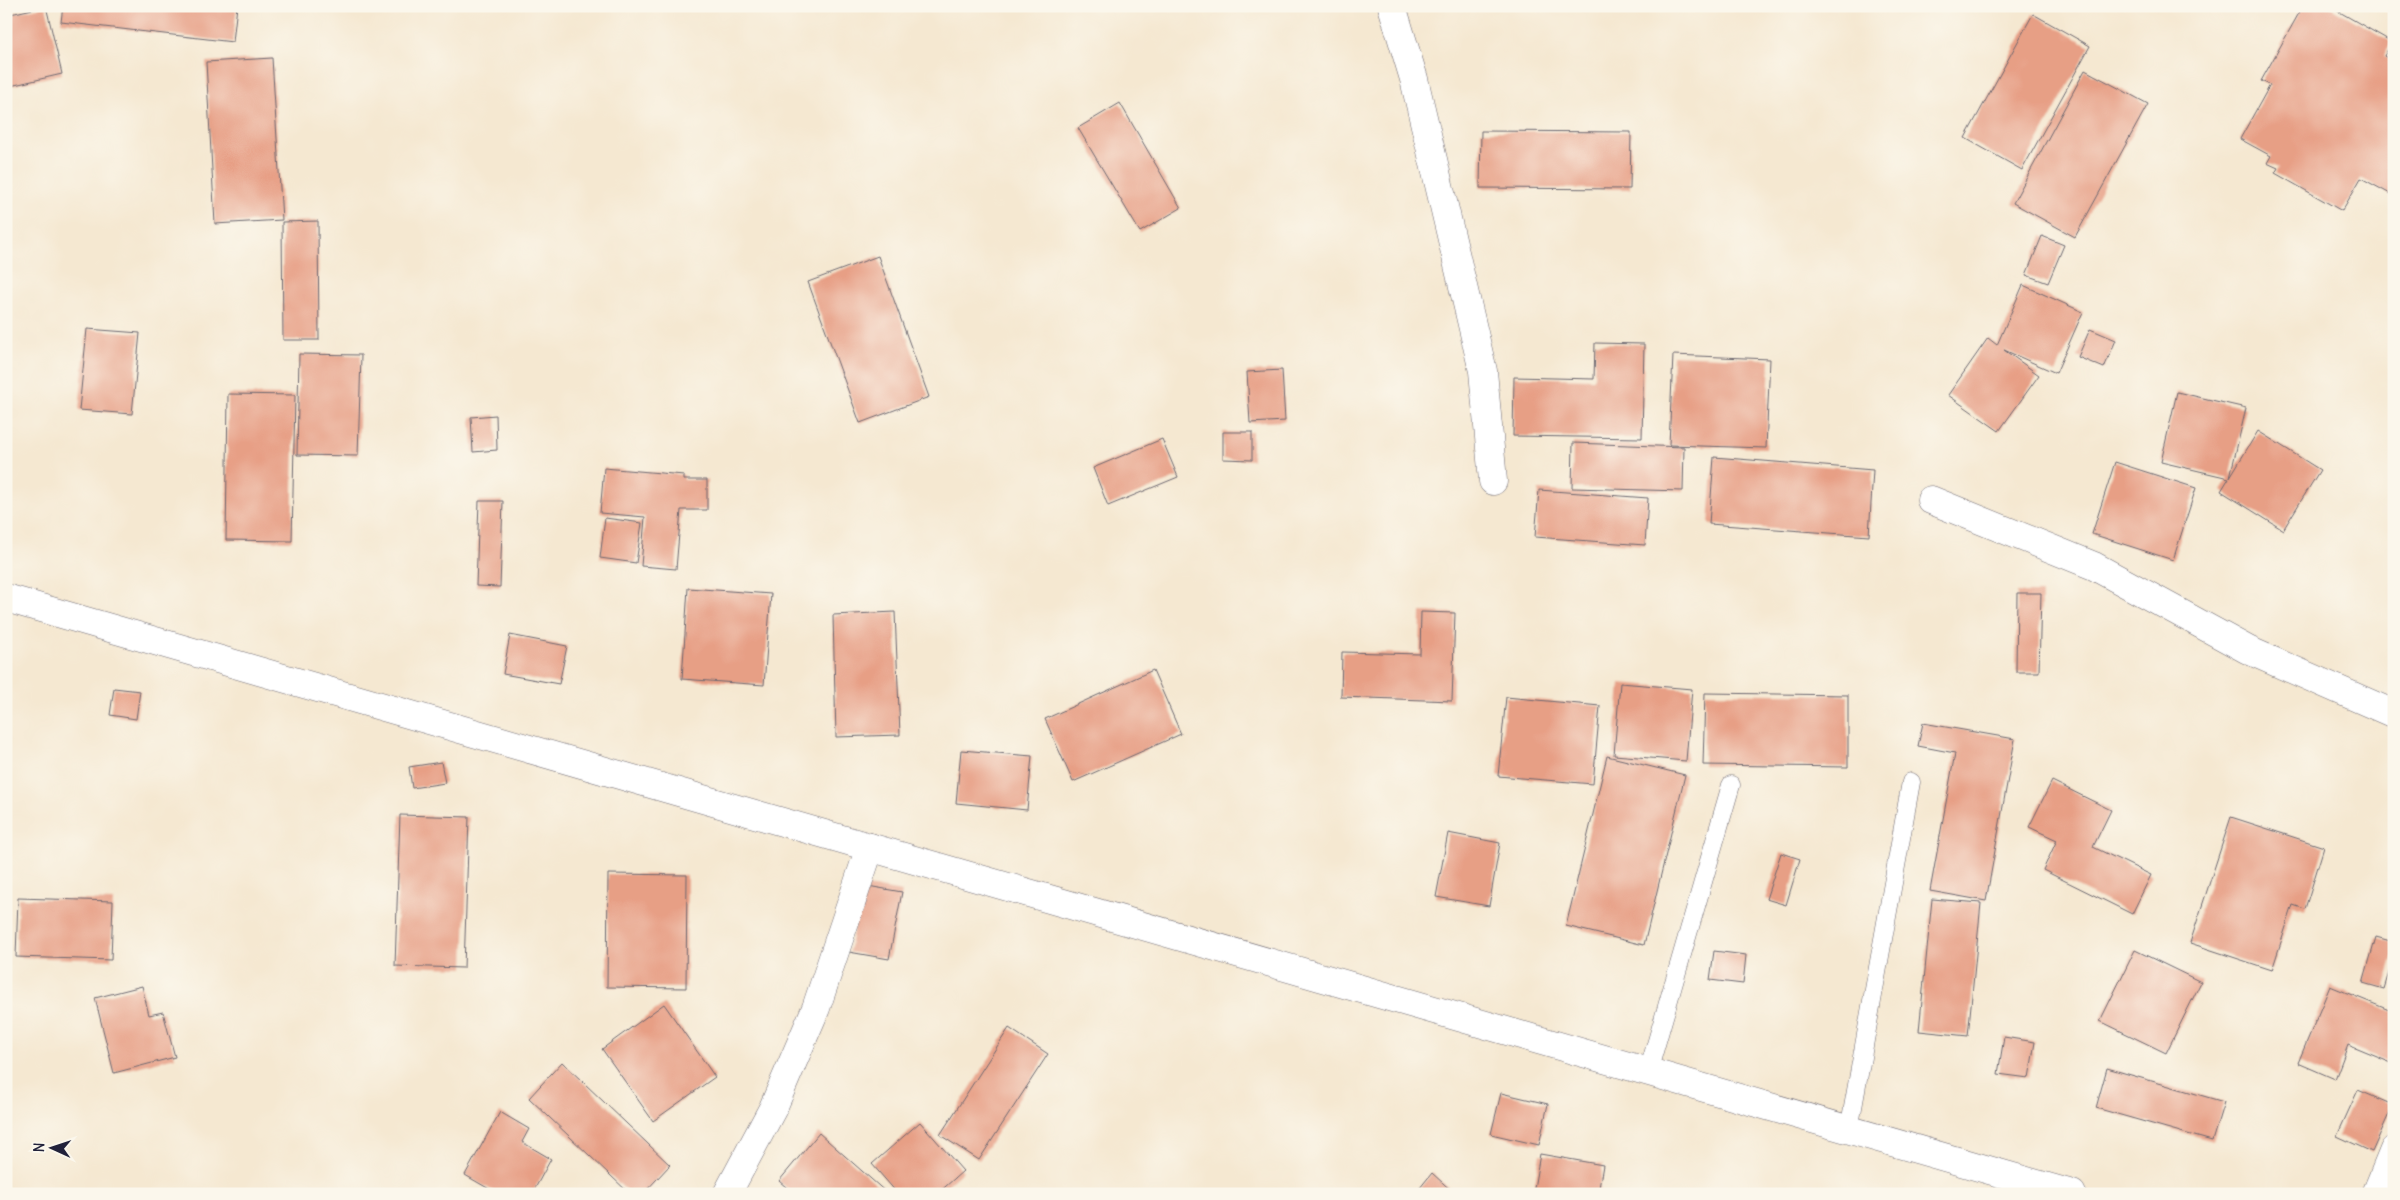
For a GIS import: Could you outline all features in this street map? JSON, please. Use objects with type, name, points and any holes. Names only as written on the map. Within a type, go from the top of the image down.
[{"type":"main road","points":[[1392,6],[1414,79],[1483,371],[1493,481]]},
{"type":"main road","points":[[1931,500],[2094,566],[2248,650],[2394,714]]},
{"type":"main road","points":[[6,598],[2072,1194]]},
{"type":"main road","points":[[727,1194],[773,1108],[816,1008],[870,848]]},
{"type":"main road","points":[[2376,1194],[2394,1150]]},
{"type":"lane","points":[[1849,1130],[1911,782]]},
{"type":"lane","points":[[1648,1072],[1731,785]]},
{"type":"building","points":[[46,6],[62,74],[6,87],[6,15]]},
{"type":"building","points":[[63,6],[237,6],[233,42],[61,22]]},
{"type":"building","points":[[2303,6],[2329,6],[2392,42],[2384,56],[2394,62],[2394,196],[2361,178],[2342,211],[2275,173],[2278,168],[2267,163],[2271,156],[2240,139],[2270,85],[2261,81]]},
{"type":"building","points":[[2033,14],[2090,46],[2022,170],[1965,138]]},
{"type":"building","points":[[272,58],[282,220],[215,224],[206,62]]},
{"type":"building","points":[[2085,70],[2148,104],[2075,237],[2013,203]]},
{"type":"building","points":[[1120,103],[1181,208],[1140,232],[1078,128]]},
{"type":"building","points":[[1481,131],[1631,132],[1630,189],[1480,188]]},
{"type":"building","points":[[318,221],[319,340],[283,340],[282,222]]},
{"type":"building","points":[[2042,236],[2064,245],[2048,283],[2026,275]]},
{"type":"building","points":[[878,256],[929,397],[860,423],[808,282]]},
{"type":"building","points":[[2023,285],[2083,312],[2056,373],[2004,350],[2039,375],[1999,431],[1948,395],[1988,338],[1997,345]]},
{"type":"building","points":[[87,329],[140,333],[132,414],[79,410]]},
{"type":"building","points":[[2090,329],[2116,340],[2104,368],[2078,357]]},
{"type":"building","points":[[1595,343],[1644,344],[1642,438],[1513,436],[1514,377],[1594,379]]},
{"type":"building","points":[[299,354],[361,355],[358,456],[297,455]]},
{"type":"building","points":[[1673,355],[1770,359],[1766,448],[1669,445]]},
{"type":"building","points":[[1282,370],[1285,421],[1250,423],[1247,372]]},
{"type":"building","points":[[2177,392],[2246,408],[2230,477],[2258,431],[2320,470],[2283,530],[2221,491],[2229,478],[2161,462]]},
{"type":"building","points":[[228,394],[295,395],[292,541],[226,540]]},
{"type":"building","points":[[496,415],[497,450],[473,452],[471,417]]},
{"type":"building","points":[[1223,432],[1252,432],[1252,460],[1223,459]]},
{"type":"building","points":[[1162,439],[1178,477],[1108,506],[1093,468]]},
{"type":"building","points":[[1573,443],[1684,447],[1683,491],[1572,488]]},
{"type":"building","points":[[1714,457],[1873,470],[1869,536],[1709,524]]},
{"type":"building","points":[[2115,462],[2196,488],[2173,560],[2092,534]]},
{"type":"building","points":[[604,468],[684,475],[684,480],[707,480],[707,510],[681,510],[676,569],[641,566],[645,517],[600,513]]},
{"type":"building","points":[[1539,490],[1648,498],[1645,545],[1535,537]]},
{"type":"building","points":[[479,501],[503,501],[500,587],[476,586]]},
{"type":"building","points":[[605,518],[642,523],[636,563],[600,558]]},
{"type":"building","points":[[688,588],[771,594],[764,685],[682,679]]},
{"type":"building","points":[[2017,593],[2041,593],[2039,672],[2016,672]]},
{"type":"building","points":[[895,612],[900,735],[836,737],[833,615]]},
{"type":"building","points":[[1421,612],[1455,613],[1452,701],[1341,697],[1342,652],[1420,654]]},
{"type":"building","points":[[510,635],[567,646],[559,684],[503,674]]},
{"type":"building","points":[[1153,670],[1181,734],[1073,782],[1045,719]]},
{"type":"building","points":[[1620,683],[1692,689],[1686,761],[1614,755]]},
{"type":"building","points":[[114,688],[140,691],[136,719],[110,715]]},
{"type":"building","points":[[1705,693],[1848,695],[1848,767],[1703,765]]},
{"type":"building","points":[[1506,697],[1600,706],[1593,784],[1498,776]]},
{"type":"building","points":[[1923,723],[2015,739],[1986,901],[1930,891],[1955,753],[1918,746]]},
{"type":"building","points":[[961,750],[1032,756],[1027,810],[956,803]]},
{"type":"building","points":[[1607,756],[1685,775],[1644,945],[1566,926]]},
{"type":"building","points":[[441,762],[445,783],[412,788],[409,767]]},
{"type":"building","points":[[2052,781],[2111,810],[2093,847],[2151,875],[2132,914],[2043,870],[2057,840],[2029,827]]},
{"type":"building","points":[[400,815],[469,817],[464,968],[395,966]]},
{"type":"building","points":[[2231,817],[2324,847],[2305,909],[2293,905],[2272,970],[2190,943]]},
{"type":"building","points":[[1448,833],[1500,843],[1489,906],[1436,897]]},
{"type":"building","points":[[1781,853],[1800,859],[1786,905],[1766,899]]},
{"type":"building","points":[[608,874],[687,875],[686,988],[607,987]]},
{"type":"building","points":[[862,885],[902,892],[889,959],[849,952]]},
{"type":"building","points":[[18,898],[113,901],[111,960],[16,957]]},
{"type":"building","points":[[1932,899],[1981,903],[1968,1036],[1919,1031]]},
{"type":"building","points":[[2376,937],[2394,942],[2394,956],[2384,989],[2363,983]]},
{"type":"building","points":[[2135,950],[2201,982],[2166,1053],[2100,1021]]},
{"type":"building","points":[[1714,951],[1746,955],[1743,984],[1710,980]]},
{"type":"building","points":[[142,986],[149,1015],[163,1012],[175,1057],[114,1073],[95,998]]},
{"type":"building","points":[[2330,986],[2394,1012],[2394,1064],[2348,1045],[2335,1079],[2298,1063]]},
{"type":"building","points":[[664,1004],[715,1077],[653,1121],[602,1049]]},
{"type":"building","points":[[1009,1028],[1048,1054],[979,1160],[940,1135]]},
{"type":"building","points":[[2004,1037],[2035,1042],[2029,1078],[1998,1074]]},
{"type":"building","points":[[562,1062],[670,1165],[643,1194],[630,1194],[529,1098]]},
{"type":"building","points":[[2107,1068],[2224,1102],[2212,1141],[2096,1108]]},
{"type":"building","points":[[2358,1090],[2393,1105],[2372,1152],[2337,1136]]},
{"type":"building","points":[[1501,1093],[1548,1104],[1539,1145],[1491,1134]]},
{"type":"building","points":[[500,1112],[529,1129],[522,1142],[551,1159],[532,1194],[498,1194],[465,1175]]},
{"type":"building","points":[[920,1122],[963,1171],[937,1194],[898,1194],[872,1164]]},
{"type":"building","points":[[819,1133],[888,1194],[794,1194],[779,1181]]},
{"type":"building","points":[[1540,1154],[1603,1165],[1598,1194],[1533,1194]]},
{"type":"building","points":[[1432,1173],[1455,1194],[1415,1194]]}]
